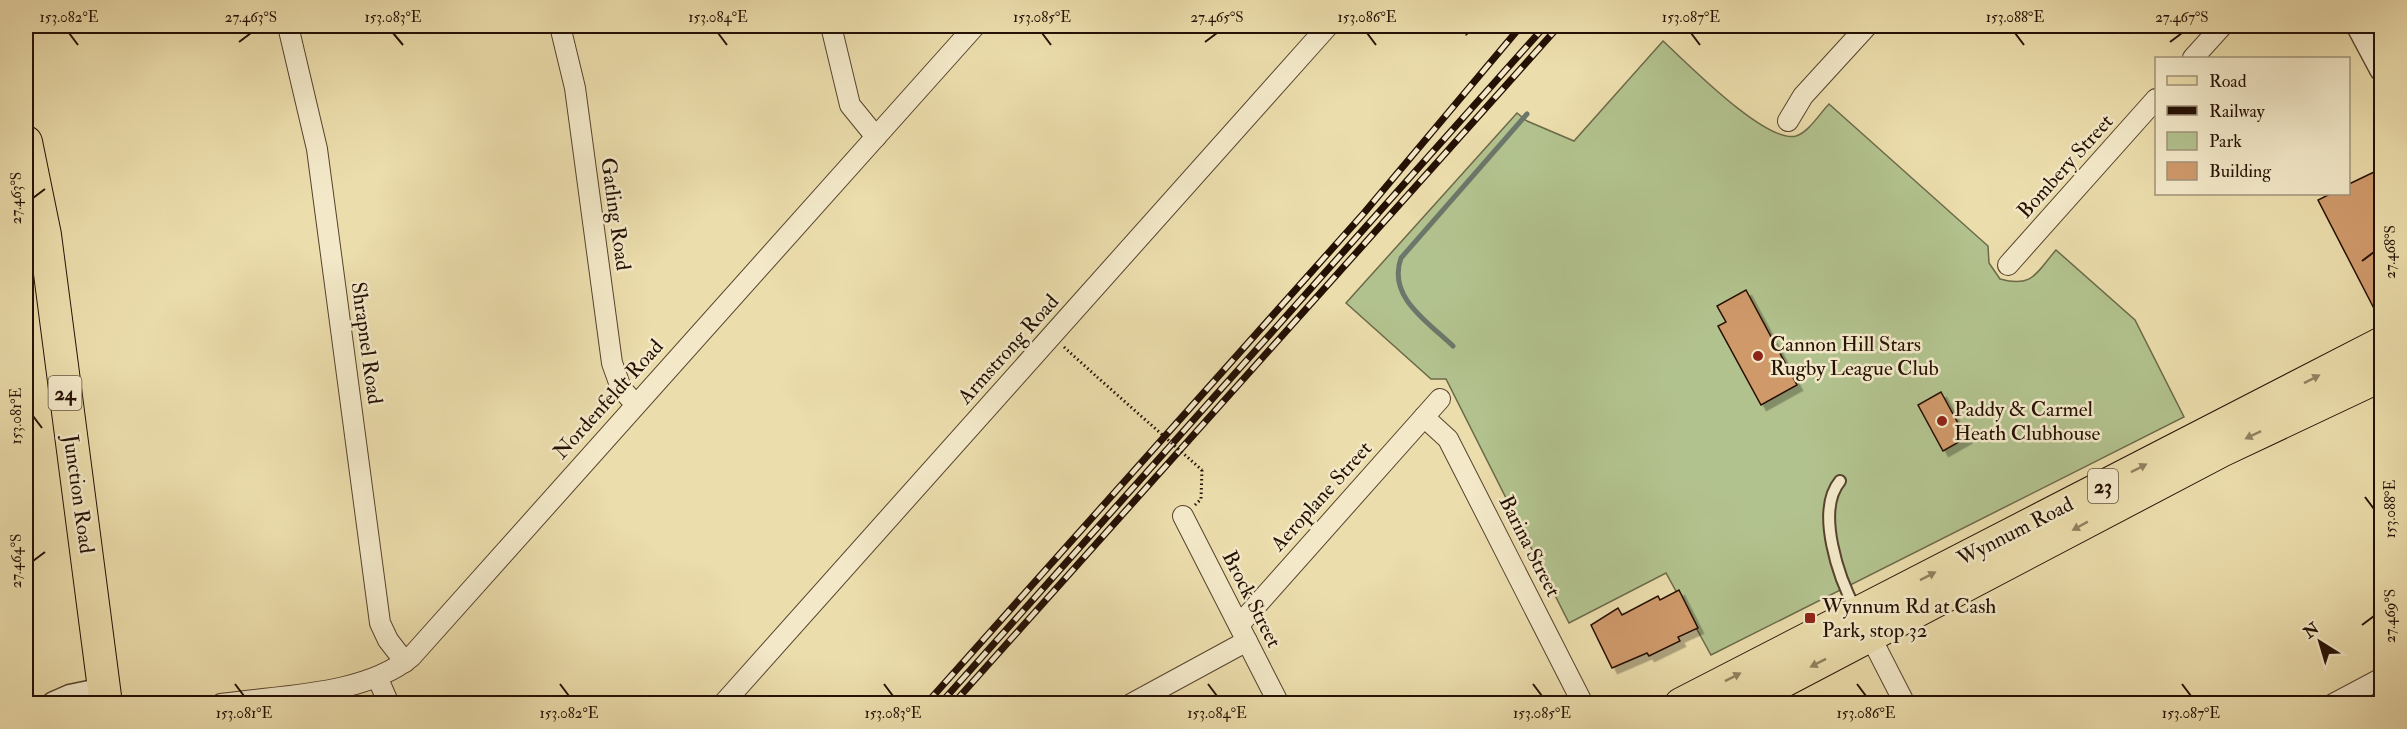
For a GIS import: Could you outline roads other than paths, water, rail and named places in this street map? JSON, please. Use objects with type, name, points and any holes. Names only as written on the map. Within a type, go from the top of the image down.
[{"type":"main road","name":"Junction Road","points":[[26,142],[45,235],[105,697]]},
{"type":"main road","name":"Wynnum Road","points":[[1740,704],[1864,625],[2382,343]]},
{"type":"main road","name":"Wynnum Road","points":[[1681,704],[1864,625],[2212,455],[2382,375]]},
{"type":"street","name":"Shrapnel Road","points":[[288,26],[321,177],[380,623],[388,640],[405,662]]},
{"type":"street","name":"Gatling Road","points":[[560,26],[575,88],[612,363],[621,387],[635,404]]},
{"type":"street","points":[[831,26],[850,105],[876,137]]},
{"type":"street","name":"Nordenfeldt Road","points":[[221,704],[347,686],[378,679],[405,662],[975,26]]},
{"type":"street","name":"Armstrong Road","points":[[723,704],[1328,26]]},
{"type":"street","points":[[1788,121],[1803,96],[1867,26]]},
{"type":"street","points":[[2194,57],[2223,26]]},
{"type":"street","points":[[2359,26],[2382,69]]},
{"type":"street","name":"Bombery Street","points":[[2008,265],[2155,101]]},
{"type":"street","name":"Aeroplane Street","points":[[1131,704],[1243,633],[1440,399]]},
{"type":"street","name":"Barina Street","points":[[1424,417],[1448,439],[1583,704]]},
{"type":"street","name":"Brock Street","points":[[1183,516],[1279,704]]},
{"type":"street","points":[[1864,625],[1905,704]]},
{"type":"street","points":[[2333,704],[2382,678]]},
{"type":"street","points":[[378,679],[389,704]]},
{"type":"street","points":[[54,704],[70,697],[105,697]]},
{"type":"lane","points":[[1840,481],[1832,491],[1829,508],[1838,570],[1864,625]]},
{"type":"waterway","points":[[1453,346],[1412,308],[1405,297],[1398,272],[1401,258],[1527,114]]},
{"type":"railway","points":[[926,704],[1364,213],[1521,26]]},
{"type":"railway","points":[[940,704],[1545,26]]},
{"type":"railway","points":[[953,704],[1559,26]]},
{"type":"place","name":"Cannon Hill Stars Rugby League Club","points":[[1758,356]]},
{"type":"place","name":"Paddy & Carmel Heath Clubhouse","points":[[1942,421]]},
{"type":"place","name":"Wynnum Rd at Cash Park, stop 32","points":[[1810,618]]}]
